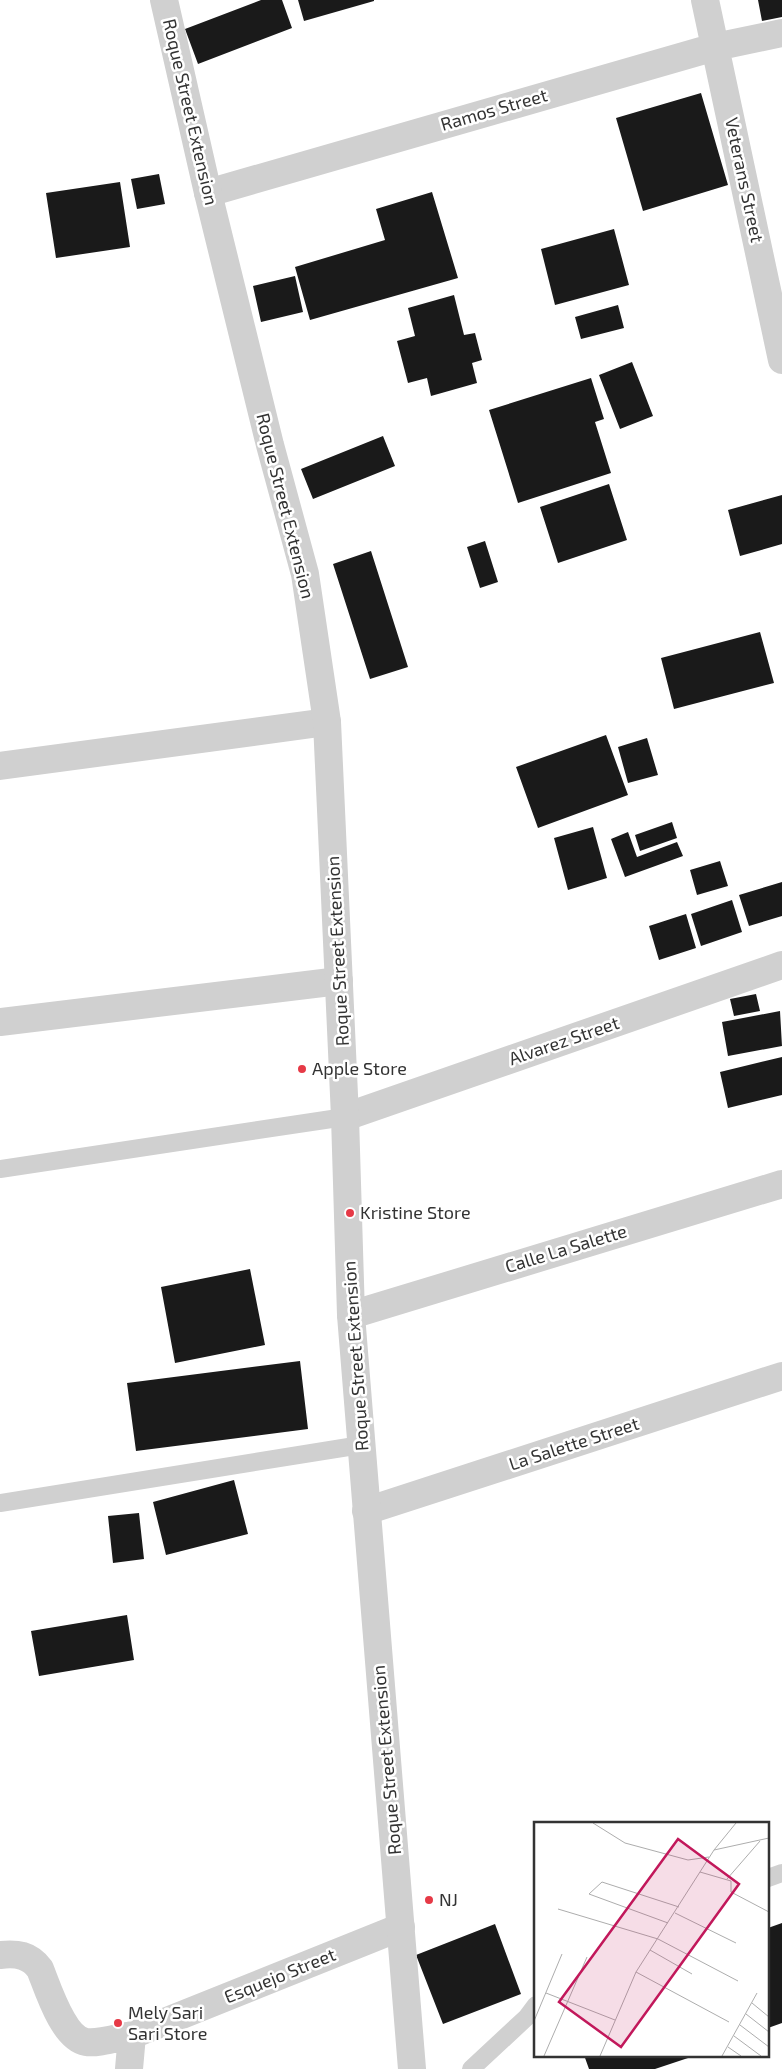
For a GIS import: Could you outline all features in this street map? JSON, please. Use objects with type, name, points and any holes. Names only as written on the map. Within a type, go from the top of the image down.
[{"type":"street","name":"Roque Street Extension","points":[[164,0],[208,193],[268,438],[305,574],[327,722],[345,1117],[351,1315],[412,2069]]},
{"type":"street","name":"Veterans Street","points":[[705,0],[782,360]]},
{"type":"street","name":"Ramos Street","points":[[208,193],[715,47],[782,33]]},
{"type":"street","points":[[0,766],[327,722]]},
{"type":"street","name":"Alvarez Street","points":[[345,1117],[782,965]]},
{"type":"street","points":[[0,1022],[339,981]]},
{"type":"street","name":"Calle La Salette","points":[[351,1315],[782,1184]]},
{"type":"street","name":"La Salette Street","points":[[366,1512],[782,1376]]},
{"type":"street","name":"Esquejo Street","points":[[0,1955],[24,1955],[35,1962],[40,1969],[62,2022],[79,2040],[88,2043],[132,2035],[401,1927]]},
{"type":"street","points":[[129,2069],[132,2035]]},
{"type":"lane","points":[[0,1169],[345,1117]]},
{"type":"lane","points":[[0,1504],[361,1445]]},
{"type":"lane","points":[[770,1877],[782,1873]]},
{"type":"lane","points":[[471,2069],[534,2008]]},
{"type":"building","points":[[261,0],[282,0],[292,28],[198,64],[185,29]]},
{"type":"building","points":[[298,0],[374,0],[374,1],[304,21]]},
{"type":"building","points":[[758,0],[782,0],[782,17],[762,21]]},
{"type":"building","points":[[701,93],[728,185],[643,211],[616,118]]},
{"type":"building","points":[[159,174],[165,204],[137,209],[131,179]]},
{"type":"building","points":[[120,182],[130,247],[56,258],[46,193]]},
{"type":"building","points":[[432,192],[458,278],[310,320],[295,267],[385,240],[376,209]]},
{"type":"building","points":[[614,229],[629,285],[555,305],[541,249]]},
{"type":"building","points":[[295,276],[303,312],[261,322],[253,286]]},
{"type":"building","points":[[454,295],[464,335],[475,333],[482,360],[472,363],[477,383],[431,396],[427,378],[408,383],[397,341],[415,336],[408,308]]},
{"type":"building","points":[[618,305],[624,328],[581,339],[575,317]]},
{"type":"building","points":[[632,362],[653,416],[620,429],[599,375]]},
{"type":"building","points":[[591,378],[604,419],[595,422],[611,473],[518,503],[489,410]]},
{"type":"building","points":[[383,436],[395,466],[313,499],[301,469]]},
{"type":"building","points":[[609,484],[627,540],[558,563],[540,507]]},
{"type":"building","points":[[782,495],[782,544],[740,556],[728,510]]},
{"type":"building","points":[[485,541],[498,582],[480,588],[467,547]]},
{"type":"building","points":[[371,551],[408,667],[370,679],[333,564]]},
{"type":"building","points":[[760,632],[774,683],[674,709],[661,658]]},
{"type":"building","points":[[606,735],[628,795],[538,828],[516,767]]},
{"type":"building","points":[[647,738],[658,775],[628,783],[618,747]]},
{"type":"building","points":[[672,822],[677,838],[640,851],[635,835]]},
{"type":"building","points":[[593,827],[607,878],[568,890],[554,838]]},
{"type":"building","points":[[628,832],[637,857],[677,842],[683,856],[625,877],[611,839]]},
{"type":"building","points":[[720,861],[728,886],[697,895],[690,870]]},
{"type":"building","points":[[782,882],[782,916],[749,926],[739,895]]},
{"type":"building","points":[[732,900],[742,932],[701,946],[691,914]]},
{"type":"building","points":[[686,914],[696,948],[659,960],[649,926]]},
{"type":"building","points":[[756,994],[760,1011],[734,1016],[730,999]]},
{"type":"building","points":[[780,1011],[782,1046],[728,1056],[722,1022]]},
{"type":"building","points":[[782,1057],[782,1095],[728,1108],[720,1072]]},
{"type":"building","points":[[250,1269],[265,1345],[175,1363],[161,1287]]},
{"type":"building","points":[[300,1361],[308,1429],[136,1451],[127,1383]]},
{"type":"building","points":[[234,1480],[248,1534],[166,1555],[153,1502]]},
{"type":"building","points":[[139,1513],[144,1559],[113,1563],[108,1516]]},
{"type":"building","points":[[127,1615],[134,1660],[39,1676],[31,1631]]},
{"type":"building","points":[[782,1923],[782,2023],[770,2027],[770,1927]]},
{"type":"building","points":[[495,1924],[521,1994],[443,2024],[416,1955]]},
{"type":"building","points":[[584,2056],[694,2056],[655,2069],[589,2069]]},
{"type":"place","name":"Apple Store","points":[[302,1069]]},
{"type":"place","name":"Kristine Store","points":[[350,1213]]},
{"type":"place","name":"NJ","points":[[429,1900]]},
{"type":"place","name":"Mely Sari Sari Store","points":[[118,2023]]}]
